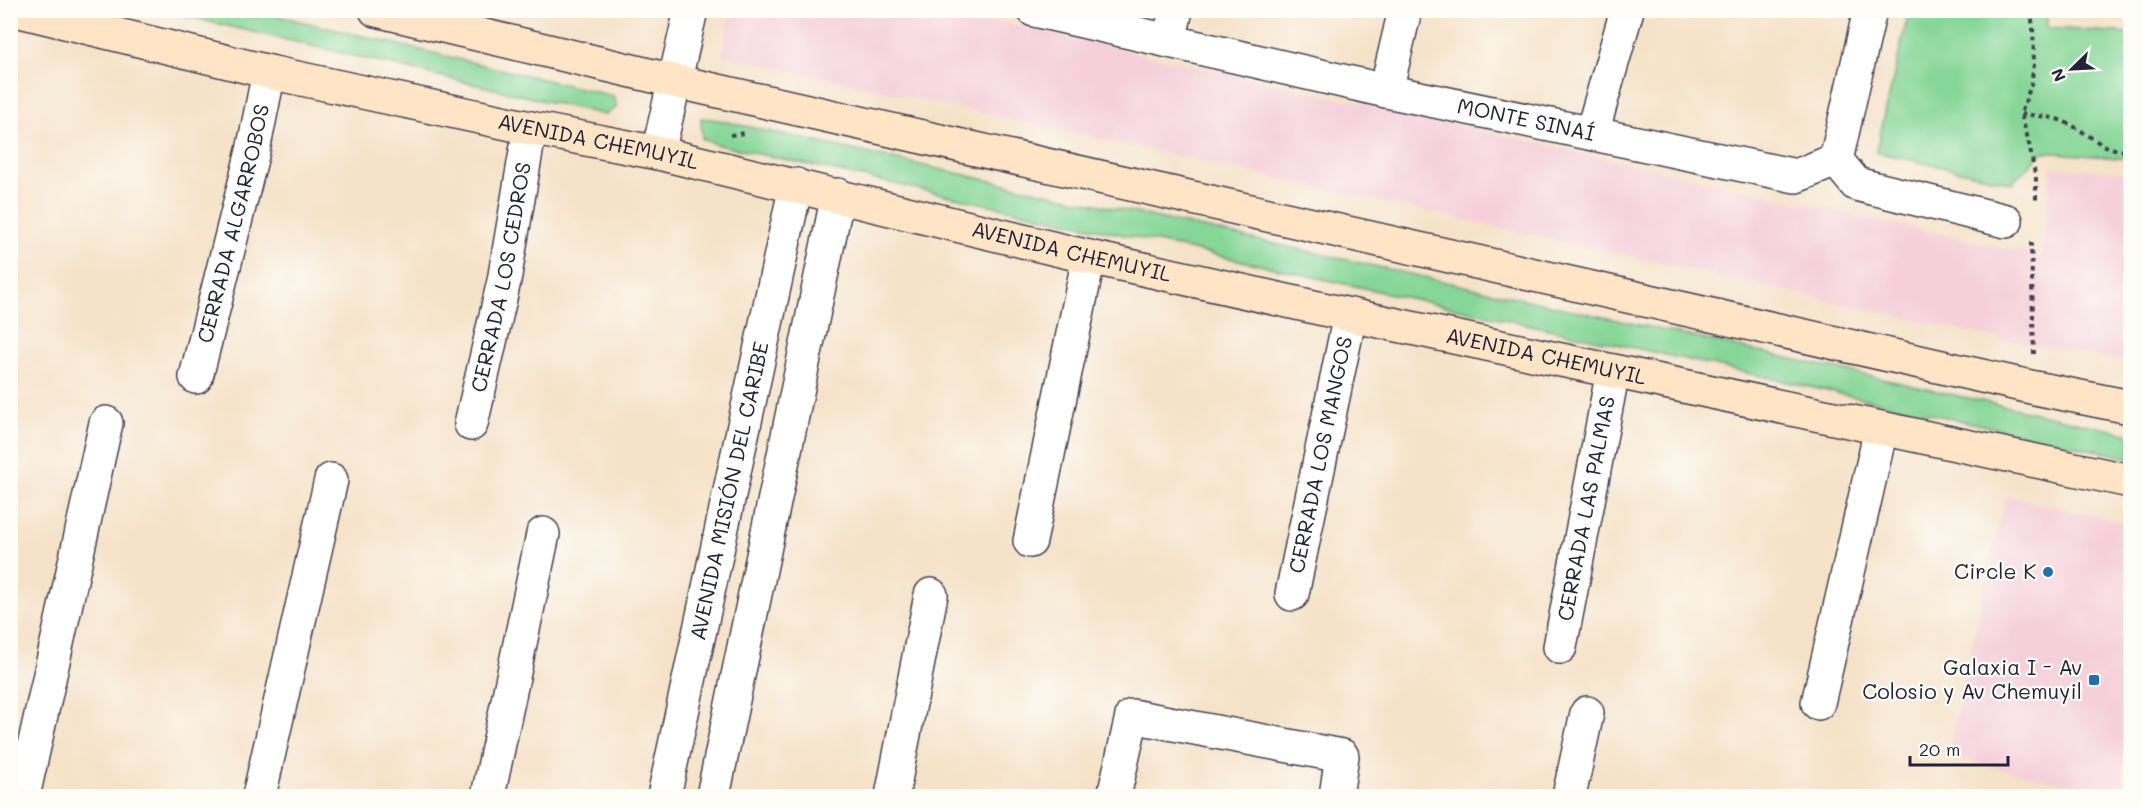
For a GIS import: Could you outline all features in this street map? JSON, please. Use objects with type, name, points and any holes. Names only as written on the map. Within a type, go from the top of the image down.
[{"type":"main road","name":"AVENIDA CHEMUYIL","points":[[16,10],[269,72],[657,153],[1089,257],[2130,481]]},
{"type":"main road","points":[[376,10],[674,81],[2130,407]]},
{"type":"street","points":[[657,153],[691,10]]},
{"type":"street","name":"MONTE SINAÍ","points":[[1034,10],[1173,26],[1386,91],[1796,176],[1836,160]]},
{"type":"street","points":[[1386,91],[1405,10]]},
{"type":"street","points":[[1593,133],[1626,10]]},
{"type":"street","points":[[1870,10],[1836,160],[1856,184],[2006,221]]},
{"type":"street","name":"CERRADA ALGARROBOS","points":[[196,377],[253,151],[269,72]]},
{"type":"street","name":"CERRADA LOS CEDROS","points":[[471,424],[504,280],[530,128]]},
{"type":"street","name":"AVENIDA MISIÓN DEL CARIBE","points":[[664,796],[796,185]]},
{"type":"street","points":[[713,796],[838,195]]},
{"type":"street","points":[[1030,541],[1089,257]]},
{"type":"street","name":"CERRADA LOS MANGOS","points":[[1292,594],[1350,315]]},
{"type":"street","name":"CERRADA LAS PALMAS","points":[[1560,647],[1613,371]]},
{"type":"street","points":[[23,796],[106,423]]},
{"type":"street","points":[[1818,703],[1881,429]]},
{"type":"street","points":[[259,796],[331,480]]},
{"type":"street","points":[[488,796],[543,534]]},
{"type":"street","points":[[892,796],[931,595]]},
{"type":"street","points":[[1569,796],[1587,713]]},
{"type":"street","points":[[1114,796],[1132,716],[1342,756],[1336,796]]},
{"type":"path","points":[[2021,114],[2067,122],[2091,139],[2114,151],[2130,151]]},
{"type":"shaded area","points":[[731,11],[951,11],[2042,257],[2051,167],[2130,173],[2130,362],[2006,340],[722,55]]},
{"type":"shaded area","points":[[2053,11],[2130,11],[2130,18],[2053,14]]},
{"type":"shaded area","points":[[2005,496],[2130,524],[2130,710],[2121,796],[1947,757]]},
{"type":"green space","points":[[164,11],[258,11],[613,96],[617,107],[605,115]]},
{"type":"green space","points":[[1909,11],[2047,11],[2047,28],[2130,33],[2130,159],[2043,152],[2012,183],[1876,152]]},
{"type":"green space","points":[[701,118],[2130,434],[2130,458],[715,144],[702,139]]},
{"type":"place","name":"Circle K","points":[[2048,572]]},
{"type":"place","name":"Galaxia I - Av Colosio y Av Chemuyil","points":[[2094,680]]}]
